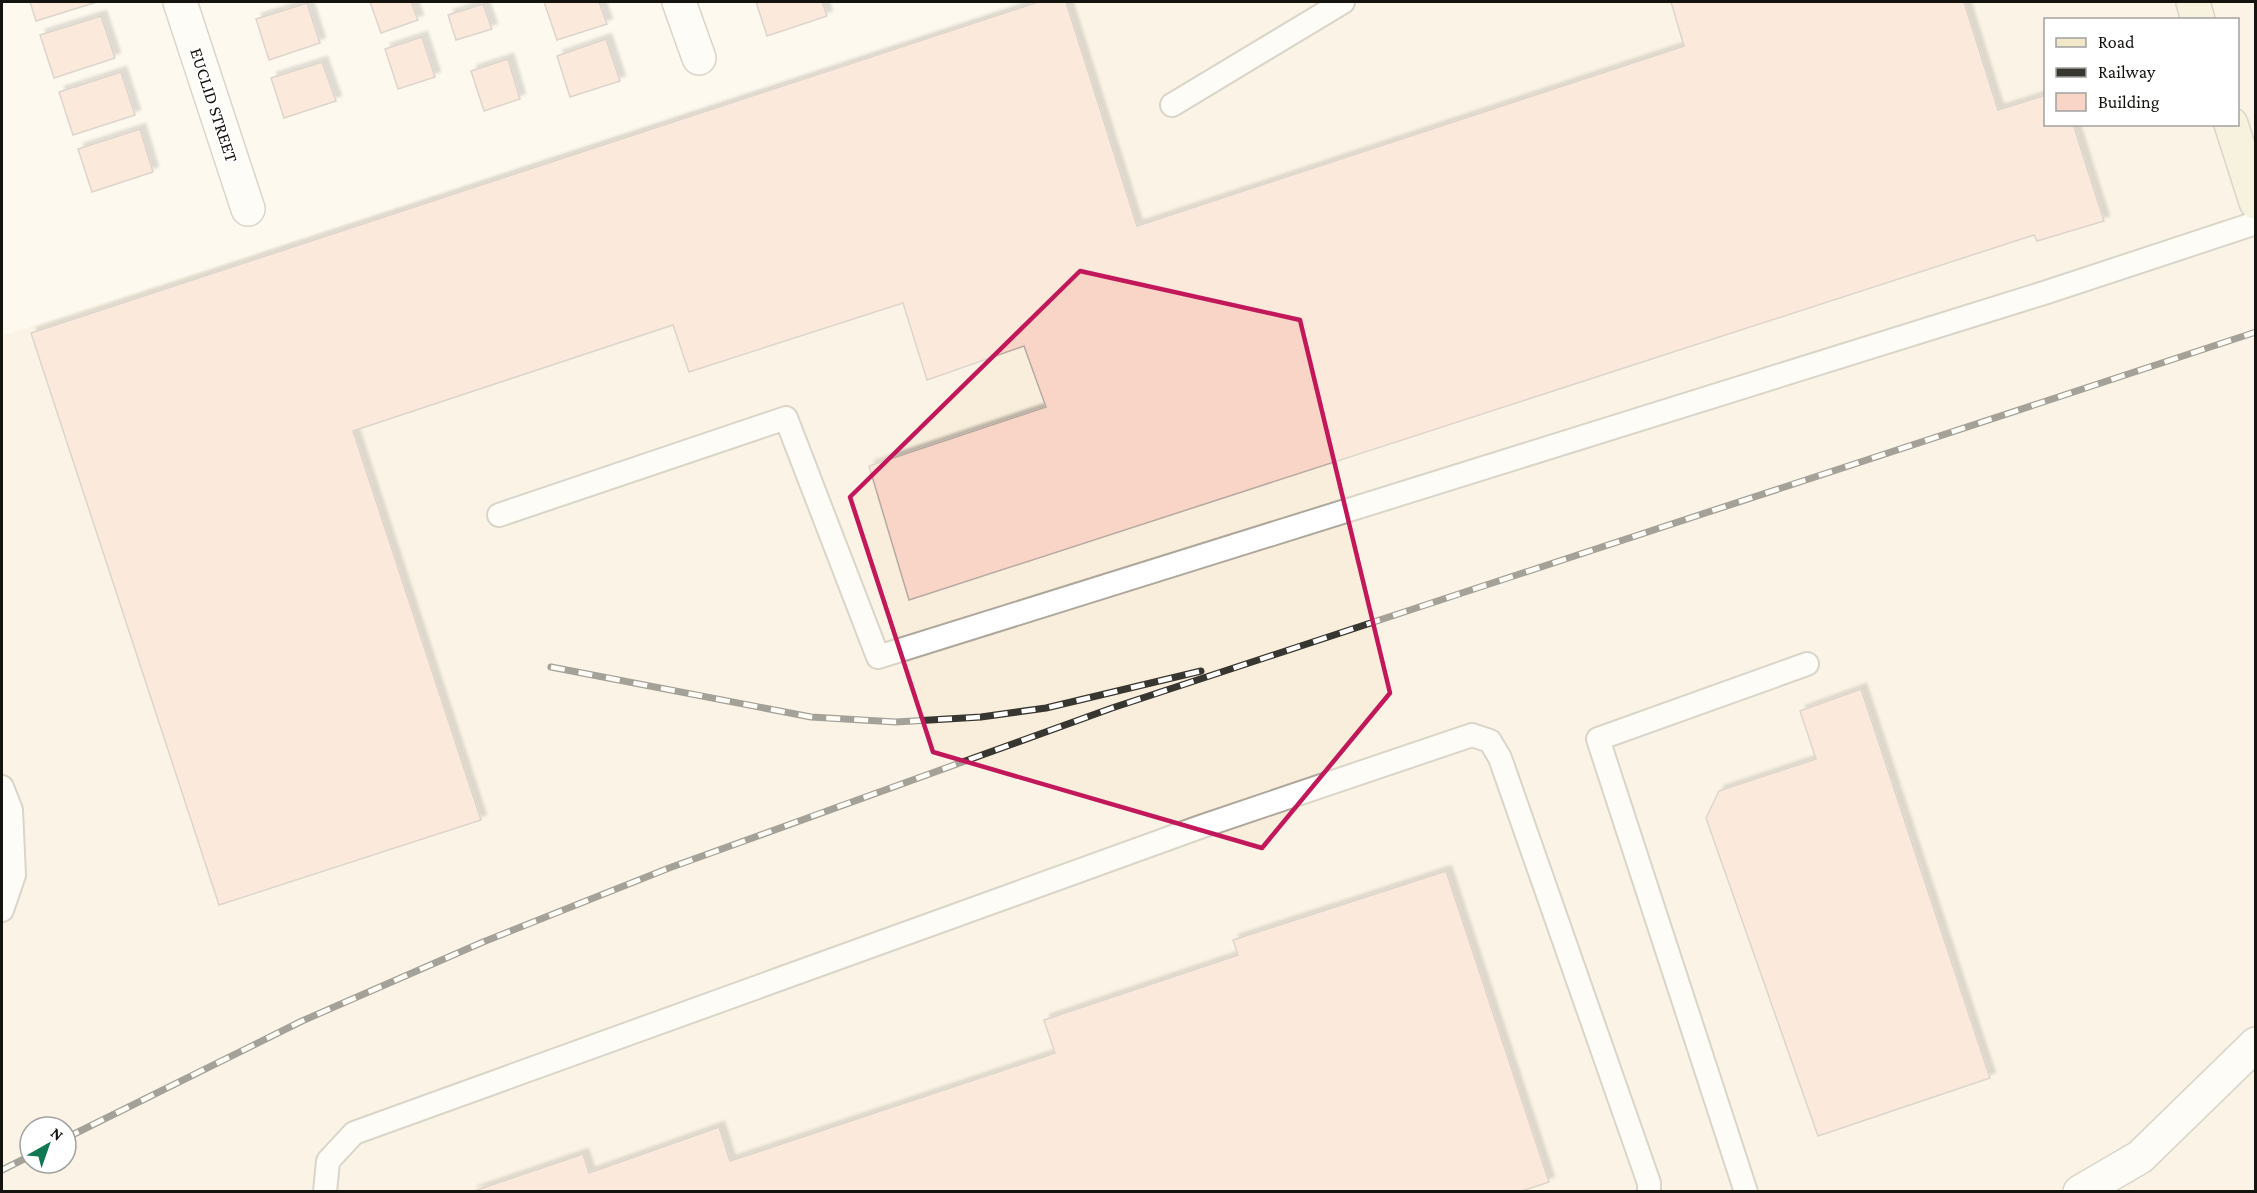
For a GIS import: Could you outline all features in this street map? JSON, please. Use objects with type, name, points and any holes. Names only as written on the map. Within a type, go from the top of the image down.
[{"type":"street","name":"EUCLID STREET","points":[[180,2],[248,209]]},
{"type":"street","points":[[680,2],[699,58]]},
{"type":"street","points":[[2193,2],[2197,18]]},
{"type":"street","points":[[2232,126],[2256,202]]},
{"type":"street","points":[[2080,1191],[2140,1157],[2256,1044]]},
{"type":"lane","points":[[1172,105],[1343,2]]},
{"type":"lane","points":[[499,515],[786,418],[878,657],[2035,295],[2256,223]]},
{"type":"lane","points":[[1746,1191],[1598,739],[1807,664]]},
{"type":"lane","points":[[325,1191],[328,1161],[354,1133],[1200,827],[1472,735],[1490,741],[1500,758],[1649,1183],[1649,1191]]},
{"type":"lane","points":[[2,787],[11,810],[14,875],[2,910]]},
{"type":"highlighted area","points":[[1080,271],[1300,320],[1390,693],[1262,848],[933,752],[850,497]]},
{"type":"shaded area","points":[[1030,2],[2255,2],[2255,1191],[2,1191],[2,336]]},
{"type":"building","points":[[30,2],[97,2],[36,21]]},
{"type":"building","points":[[370,2],[411,2],[418,20],[381,33]]},
{"type":"building","points":[[544,2],[599,2],[607,24],[557,40]]},
{"type":"building","points":[[756,2],[822,2],[827,16],[767,36]]},
{"type":"building","points":[[1038,2],[1066,2],[1137,226],[1684,46],[1671,2],[1964,2],[1998,110],[2044,96],[2044,126],[2074,126],[2104,221],[2037,241],[2034,235],[909,600],[869,466],[1046,407],[1024,346],[927,380],[903,303],[689,372],[673,325],[353,431],[481,820],[219,905],[31,333]]},
{"type":"building","points":[[307,3],[320,43],[269,60],[256,19]]},
{"type":"building","points":[[483,4],[492,29],[456,40],[448,15]]},
{"type":"building","points":[[101,16],[115,58],[54,78],[40,35]]},
{"type":"building","points":[[422,37],[435,77],[398,89],[385,49]]},
{"type":"building","points":[[606,39],[620,81],[570,97],[557,56]]},
{"type":"building","points":[[508,59],[520,99],[484,111],[471,71]]},
{"type":"building","points":[[322,62],[336,101],[284,118],[271,78]]},
{"type":"building","points":[[121,72],[135,115],[73,135],[59,92]]},
{"type":"building","points":[[140,129],[153,172],[92,192],[78,149]]},
{"type":"building","points":[[1861,689],[1990,1078],[1818,1136],[1706,818],[1719,791],[1816,759],[1800,711]]},
{"type":"building","points":[[1446,871],[1549,1182],[1519,1192],[471,1192],[583,1154],[589,1173],[719,1127],[730,1161],[1055,1053],[1044,1020],[1238,955],[1233,940]]},
{"type":"railway","points":[[78,1132],[302,1021],[483,942],[669,868],[1112,708],[2256,332]]},
{"type":"railway","points":[[551,667],[811,717],[896,722],[981,717],[1046,708],[1201,671]]},
{"type":"railway","points":[[2,1170],[18,1162]]}]
